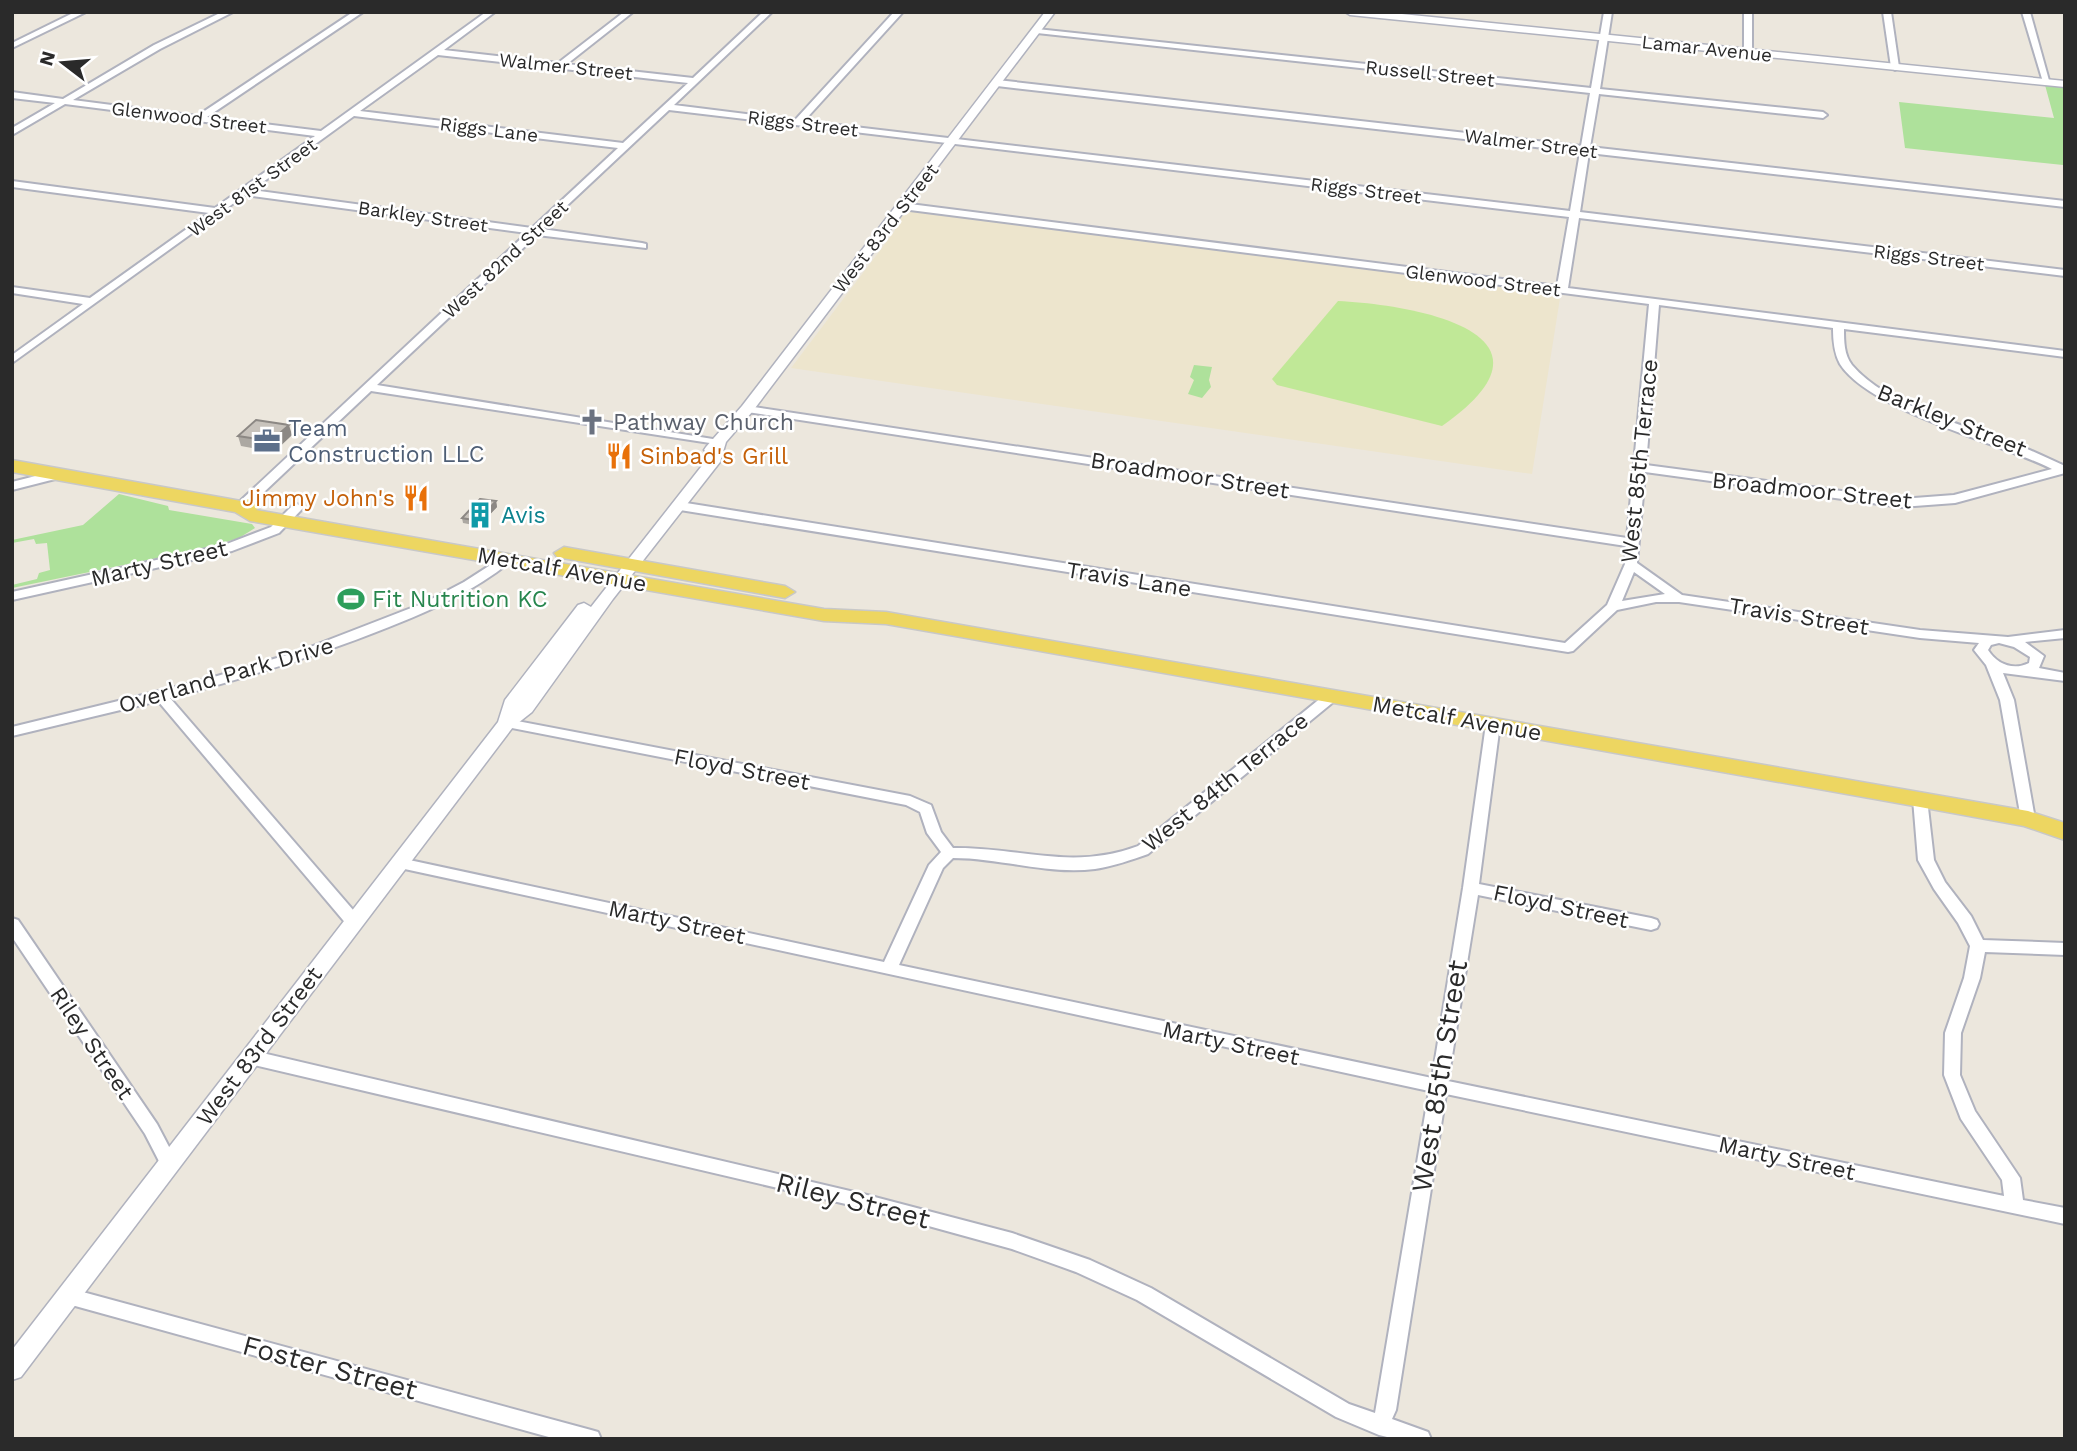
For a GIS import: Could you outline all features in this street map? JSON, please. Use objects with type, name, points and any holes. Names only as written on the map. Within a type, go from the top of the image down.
[{"type":"main road","name":"Metcalf Avenue","points":[[12,466],[241,507],[250,515],[290,514],[620,571],[824,615],[886,618],[1920,799],[2028,819],[2065,832]]},
{"type":"main road","name":"Metcalf Avenue","points":[[290,514],[506,559],[620,571]]},
{"type":"main road","name":"Metcalf Avenue","points":[[2028,819],[2065,818]]},
{"type":"street","points":[[12,46],[82,12]]},
{"type":"street","points":[[12,132],[157,47],[229,12]]},
{"type":"street","points":[[199,118],[359,12]]},
{"type":"street","name":"West 81st Street","points":[[12,360],[491,12]]},
{"type":"street","points":[[560,66],[628,12]]},
{"type":"street","name":"West 82nd Street","points":[[241,507],[768,12]]},
{"type":"street","points":[[799,122],[898,12]]},
{"type":"street","name":"West 83rd Street","points":[[12,1369],[507,723],[526,708],[704,455],[719,443],[747,409],[1050,12]]},
{"type":"street","name":"Lamar Avenue","points":[[1350,12],[2065,84]]},
{"type":"street","points":[[1562,290],[1608,12]]},
{"type":"street","points":[[1748,12],[1748,52]]},
{"type":"street","points":[[1887,12],[1895,67]]},
{"type":"street","points":[[2026,12],[2046,82]]},
{"type":"street","name":"Russell Street","points":[[1037,31],[1823,115]]},
{"type":"street","name":"Walmer Street","points":[[436,52],[695,81]]},
{"type":"street","name":"Walmer Street","points":[[997,83],[2065,204]]},
{"type":"street","name":"Glenwood Street","points":[[12,95],[323,134]]},
{"type":"street","name":"Riggs Street","points":[[667,107],[2065,273]]},
{"type":"street","name":"Riggs Lane","points":[[353,113],[626,146]]},
{"type":"street","points":[[12,184],[218,211]]},
{"type":"street","name":"Barkley Street","points":[[245,192],[642,246]]},
{"type":"street","name":"Glenwood Street","points":[[902,206],[2065,355]]},
{"type":"street","points":[[12,290],[93,302]]},
{"type":"street","name":"West 85th Terrace","points":[[1576,643],[1613,607],[1631,564],[1654,302]]},
{"type":"street","name":"Barkley Street","points":[[1838,325],[1842,358],[1855,376],[1870,387],[1907,407],[2023,448],[2064,469]]},
{"type":"street","points":[[368,387],[719,443]]},
{"type":"street","name":"Broadmoor Street","points":[[747,409],[1633,543]]},
{"type":"street","name":"West 83rd Street","points":[[620,571],[680,506],[715,459],[719,443]]},
{"type":"street","name":"Broadmoor Street","points":[[1640,468],[1901,503],[1955,499],[2064,469]]},
{"type":"street","points":[[12,486],[59,474]]},
{"type":"street","name":"Travis Lane","points":[[680,506],[1554,649],[1568,648],[1576,643]]},
{"type":"street","name":"Marty Street","points":[[12,596],[228,548],[275,530],[290,514]]},
{"type":"street","name":"Overland Park Drive","points":[[12,732],[267,668],[348,640],[469,586],[506,559]]},
{"type":"street","name":"Travis Street","points":[[1631,564],[1679,598]]},
{"type":"street","name":"Travis Street","points":[[1613,607],[1656,598],[1679,598],[1920,634],[2007,640]]},
{"type":"street","name":"Travis Street","points":[[1920,634],[2022,670]]},
{"type":"street","points":[[2007,640],[2059,635]]},
{"type":"street","points":[[2035,654],[2059,635]]},
{"type":"street","points":[[1992,640],[1983,646],[2007,700],[2028,819]]},
{"type":"street","points":[[2007,640],[2035,654],[2065,675]]},
{"type":"street","points":[[2007,700],[2012,679],[2022,670],[2035,665],[2035,654]]},
{"type":"street","points":[[2022,670],[2065,675]]},
{"type":"street","points":[[161,696],[354,922]]},
{"type":"street","name":"West 84th Terrace","points":[[949,853],[968,851],[1085,866],[1124,859],[1143,850],[1332,696]]},
{"type":"street","name":"Floyd Street","points":[[507,723],[910,801],[926,809],[934,833],[949,853]]},
{"type":"street","name":"West 85th Street","points":[[1379,1426],[1386,1410],[1471,888],[1493,724]]},
{"type":"street","points":[[1920,799],[1926,860],[1939,885],[1965,919],[1978,946],[1972,978],[1952,1033],[1952,1075],[1967,1114],[2011,1178],[2014,1203]]},
{"type":"street","points":[[890,967],[937,864],[949,853]]},
{"type":"street","name":"Marty Street","points":[[400,863],[1437,1086],[2014,1203],[2064,1220]]},
{"type":"street","name":"Floyd Street","points":[[1471,888],[1651,924]]},
{"type":"street","name":"Riley Street","points":[[12,924],[150,1129],[169,1164]]},
{"type":"street","points":[[1978,946],[2065,949]]},
{"type":"street","name":"Riley Street","points":[[250,1057],[867,1202],[1012,1241],[1083,1266],[1144,1294],[1324,1401],[1379,1426],[1420,1439]]},
{"type":"street","name":"Foster Street","points":[[68,1296],[591,1439]]},
{"type":"shaded area","points":[[918,210],[1561,292],[1532,474],[791,368],[894,232],[905,212]]},
{"type":"green space","points":[[2045,85],[2065,87],[2065,168],[2063,165],[1905,148],[1899,102],[2054,118]]},
{"type":"green space","points":[[1338,301],[1407,309],[1441,318],[1470,330],[1488,347],[1493,368],[1479,394],[1442,426],[1277,385],[1272,379]]},
{"type":"green space","points":[[1194,365],[1212,367],[1209,380],[1211,387],[1202,398],[1188,394],[1194,380],[1190,377]]},
{"type":"green space","points":[[119,494],[168,506],[169,510],[252,524],[255,528],[239,538],[206,548],[12,588],[12,585],[37,579],[39,573],[50,570],[47,543],[36,544],[34,539],[12,543],[12,540],[83,525]]},
{"type":"building","points":[[256,420],[289,425],[271,441],[238,436]]},
{"type":"building","points":[[480,499],[496,501],[478,521],[462,518]]},
{"type":"place","name":"Pathway Church","points":[[592,422]]},
{"type":"place","name":"Team Construction LLC","points":[[267,441]]},
{"type":"place","name":"Sinbad's Grill","points":[[619,456]]},
{"type":"place","name":"Jimmy John's","points":[[416,498]]},
{"type":"place","name":"Avis","points":[[480,515]]},
{"type":"place","name":"Fit Nutrition KC","points":[[351,599]]}]
